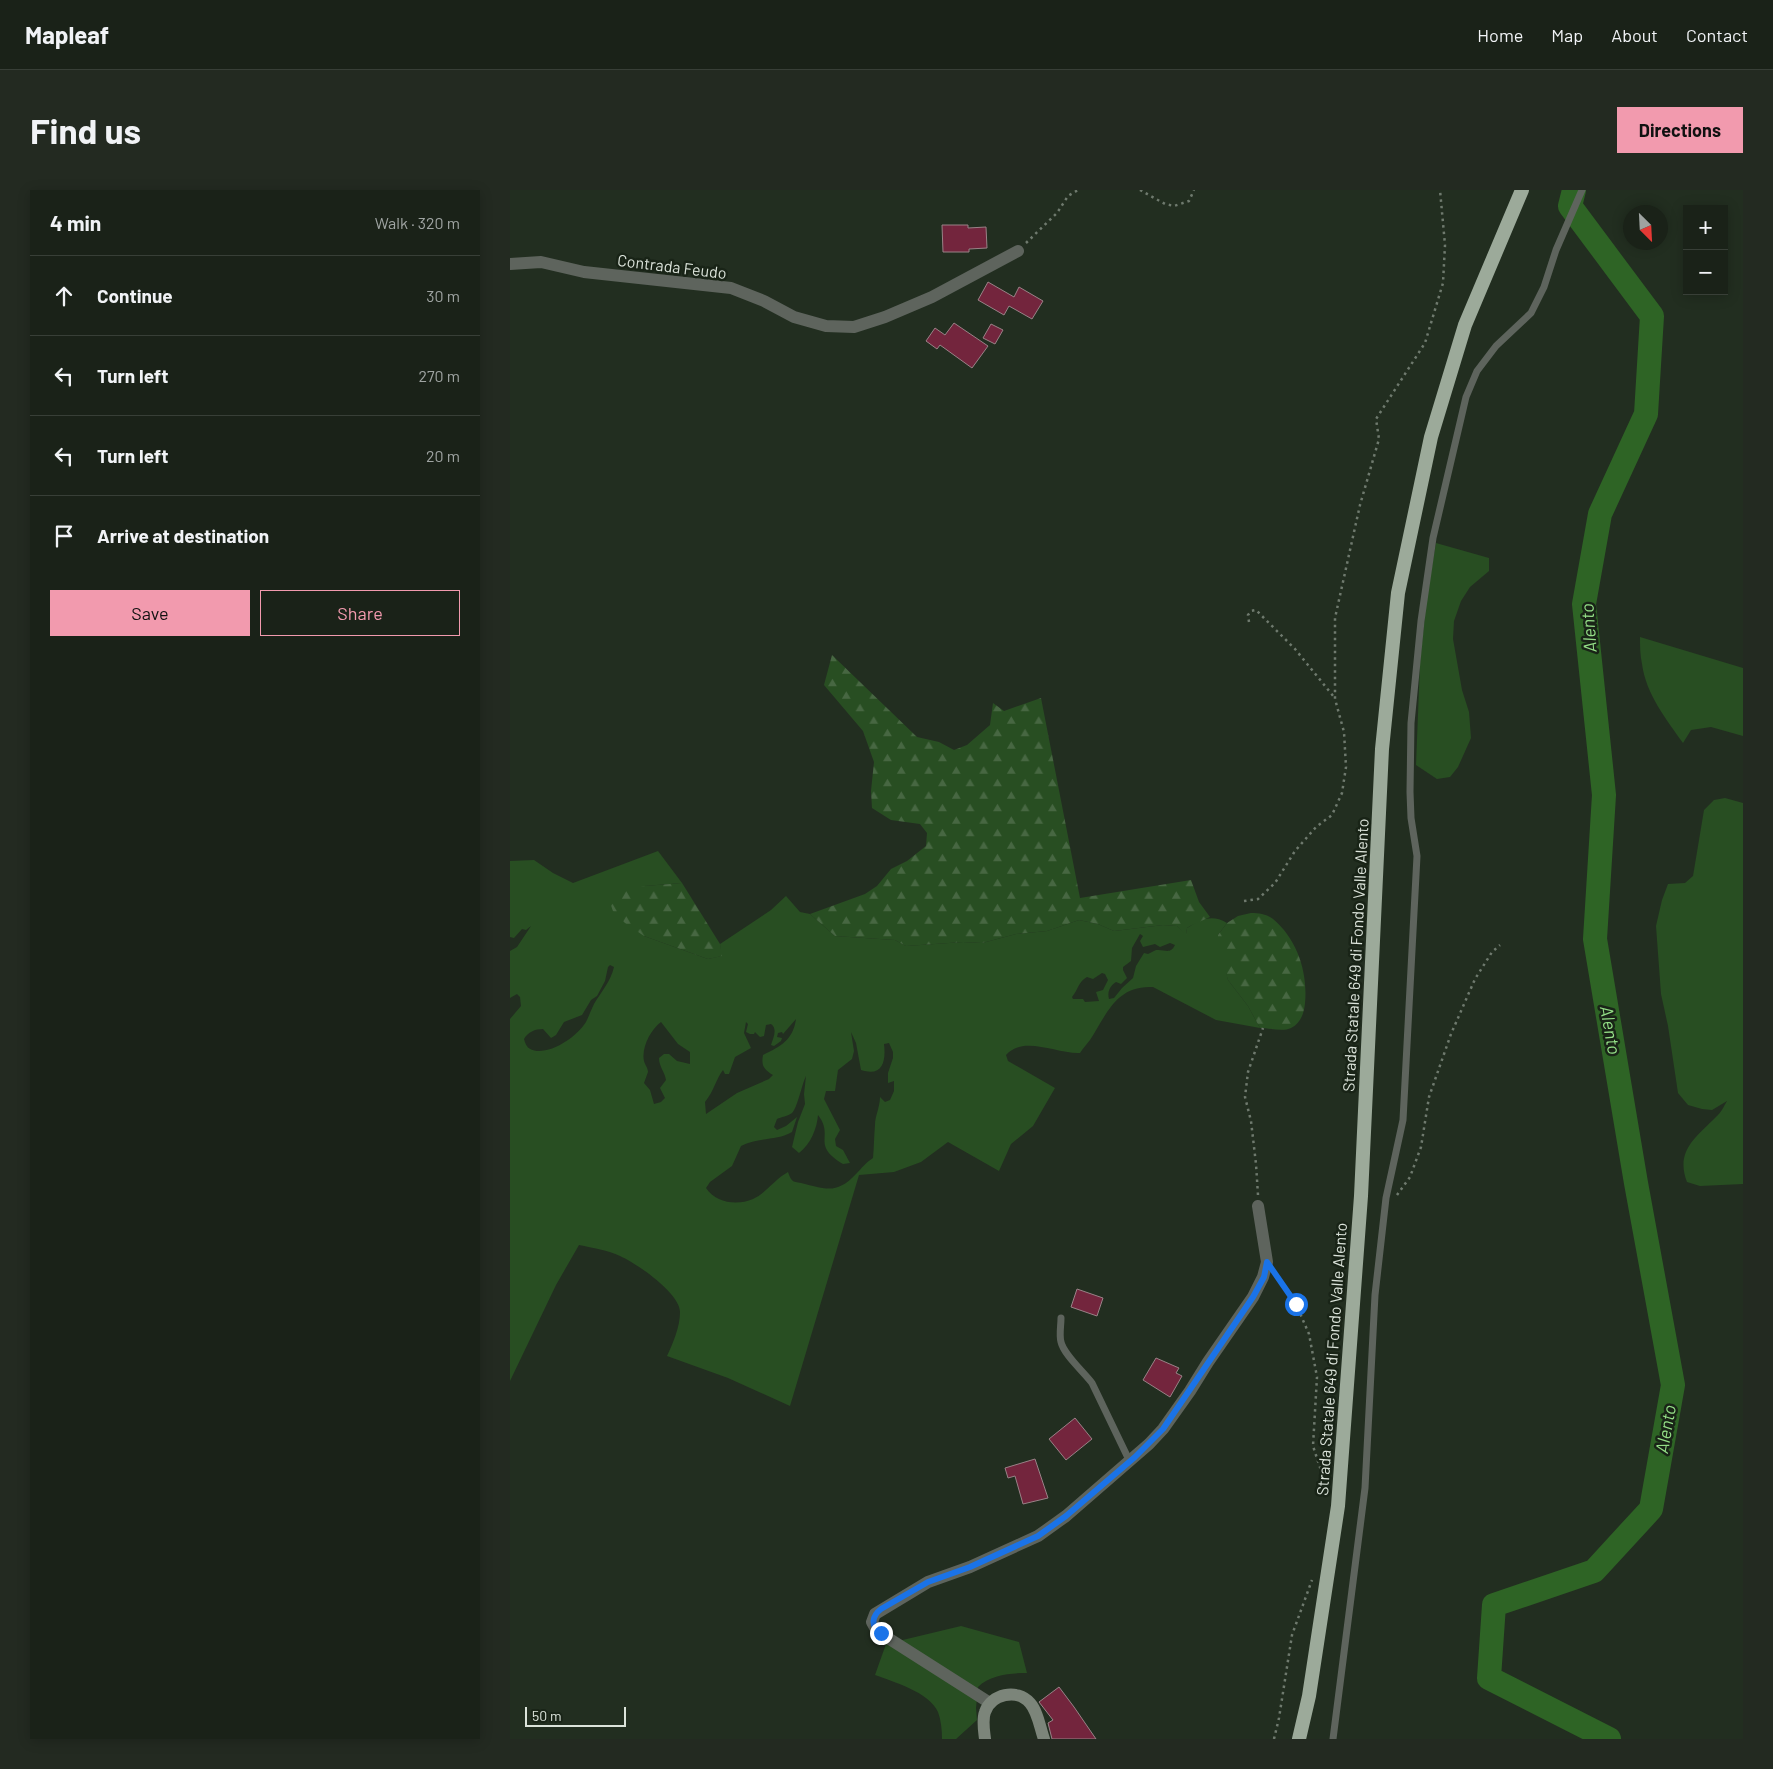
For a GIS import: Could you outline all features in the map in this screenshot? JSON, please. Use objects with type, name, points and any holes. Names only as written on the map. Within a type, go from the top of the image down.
[{"type":"highway","name":"Strada Statale 649 di Fondo Valle Alento","points":[[1299,1739],[1309,1696],[1338,1506],[1361,1196],[1382,749],[1398,593],[1431,436],[1465,326],[1522,190]]},
{"type":"main road","points":[[985,1739],[985,1712],[990,1703],[1006,1695],[1023,1698],[1030,1703],[1044,1739]]},
{"type":"street","name":"Contrada Feudo","points":[[510,264],[541,262],[584,272],[731,288],[764,301],[794,316],[826,326],[854,327],[932,297],[1018,251]]},
{"type":"street","points":[[990,1703],[877,1631],[872,1622],[875,1614],[928,1582],[970,1567],[1038,1536],[1066,1516],[1150,1444],[1163,1429],[1190,1390],[1253,1297],[1264,1277],[1267,1262],[1258,1206]]},
{"type":"lane","points":[[1333,1739],[1365,1488],[1375,1295],[1384,1212],[1403,1120],[1418,856],[1410,801],[1411,723],[1421,621],[1433,538],[1466,397],[1477,370],[1496,346],[1531,313],[1544,287],[1556,250],[1582,190]]},
{"type":"lane","points":[[1061,1318],[1060,1342],[1065,1352],[1092,1383],[1130,1462]]},
{"type":"path","points":[[1018,251],[1056,213],[1068,196],[1078,190]]},
{"type":"path","points":[[1140,190],[1165,204],[1174,206],[1188,201],[1194,190]]},
{"type":"path","points":[[1244,901],[1258,899],[1266,892],[1316,827],[1332,815],[1342,793],[1346,767],[1344,732],[1335,699],[1335,618],[1360,506],[1379,439],[1376,418],[1425,343],[1443,282],[1445,246],[1440,190]]},
{"type":"path","points":[[1249,622],[1248,615],[1251,611],[1256,610],[1264,616],[1295,649],[1335,699]]},
{"type":"path","points":[[1384,1212],[1410,1177],[1421,1147],[1429,1097],[1452,1034],[1475,979],[1492,952],[1500,945]]},
{"type":"path","points":[[1258,1206],[1251,1121],[1245,1097],[1248,1072],[1263,1028]]},
{"type":"path","points":[[1267,1262],[1296,1304],[1309,1334],[1317,1377],[1313,1446],[1326,1485],[1325,1494]]},
{"type":"path","points":[[1274,1739],[1292,1635],[1312,1578]]},
{"type":"green space","points":[[1436,543],[1489,558],[1489,571],[1470,587],[1461,601],[1454,621],[1453,639],[1462,690],[1469,712],[1471,738],[1458,767],[1450,777],[1437,779],[1416,765],[1420,663],[1427,596]]},
{"type":"green space","points":[[1640,637],[1743,668],[1743,736],[1711,727],[1691,730],[1683,743],[1652,696],[1641,661]]},
{"type":"green space","points":[[832,655],[917,737],[939,742],[954,750],[967,745],[990,725],[993,703],[1004,711],[1041,698],[1080,898],[1191,880],[1199,902],[1210,917],[1187,928],[1186,935],[1177,926],[1163,925],[1114,931],[1098,924],[1079,920],[1047,931],[1016,934],[982,943],[963,942],[906,946],[895,940],[835,936],[810,914],[865,894],[877,886],[891,869],[907,861],[926,846],[927,833],[920,824],[891,820],[872,808],[871,791],[874,762],[863,731],[824,685]]},
{"type":"green space","points":[[1725,798],[1743,803],[1743,1184],[1700,1186],[1687,1182],[1684,1171],[1686,1153],[1695,1138],[1719,1114],[1727,1101],[1712,1110],[1702,1109],[1688,1105],[1678,1093],[1661,994],[1656,926],[1668,884],[1685,883],[1693,876],[1704,810],[1714,800]]},
{"type":"green space","points":[[658,851],[682,883],[645,886],[644,936],[708,959],[721,956],[720,944],[771,910],[786,896],[800,912],[810,914],[835,936],[895,940],[906,946],[963,942],[982,943],[1016,934],[1047,931],[1079,920],[1098,924],[1114,931],[1163,925],[1177,926],[1186,934],[1187,928],[1197,922],[1211,918],[1222,920],[1227,923],[1218,935],[1228,980],[1248,1006],[1260,1028],[1216,1020],[1153,987],[1140,988],[1121,996],[1114,1003],[1080,1053],[1031,1046],[1013,1049],[1006,1055],[1008,1061],[1055,1088],[1033,1126],[1011,1144],[999,1171],[948,1142],[921,1162],[894,1172],[859,1175],[790,1406],[728,1378],[667,1356],[676,1335],[680,1318],[678,1304],[673,1296],[646,1272],[620,1256],[600,1249],[579,1245],[556,1285],[510,1381],[510,1019],[521,1006],[520,997],[517,994],[510,998],[510,951],[517,947],[531,926],[526,930],[522,929],[514,938],[510,937],[510,861],[534,860],[553,873],[573,883]],"holes":[[[1140,934],[1143,936],[1140,941],[1143,947],[1155,944],[1160,947],[1170,943],[1175,945],[1169,951],[1156,950],[1148,954],[1144,953],[1136,966],[1133,978],[1114,998],[1109,999],[1108,996],[1112,985],[1116,982],[1121,984],[1127,978],[1123,967],[1131,961],[1132,948]],[[610,965],[614,967],[613,972],[594,1004],[586,1022],[577,1033],[558,1046],[544,1051],[534,1051],[527,1046],[524,1039],[532,1031],[543,1029],[551,1038],[556,1035],[564,1022],[582,1015],[591,1000],[597,996],[605,981]],[[1102,973],[1105,974],[1108,980],[1103,990],[1096,992],[1099,1001],[1085,1002],[1083,999],[1073,999],[1072,997],[1080,984],[1087,977],[1093,979]],[[796,1019],[789,1037],[775,1049],[763,1055],[762,1062],[764,1067],[773,1075],[769,1079],[737,1093],[706,1114],[705,1102],[723,1070],[725,1074],[729,1074],[735,1057],[751,1048],[744,1033],[746,1022],[748,1024],[746,1032],[750,1034],[755,1032],[760,1037],[764,1036],[766,1025],[771,1024],[775,1031],[771,1045],[774,1046],[781,1041],[782,1038],[777,1037],[778,1033],[782,1032],[783,1034]],[[661,1022],[678,1044],[690,1052],[690,1064],[677,1061],[669,1054],[664,1054],[659,1058],[666,1080],[660,1088],[665,1098],[661,1102],[654,1104],[650,1090],[644,1083],[648,1069],[643,1056],[650,1034]],[[851,1032],[856,1043],[861,1070],[874,1071],[882,1066],[884,1044],[889,1043],[893,1052],[893,1058],[888,1073],[888,1083],[894,1081],[894,1091],[890,1100],[885,1102],[880,1097],[875,1122],[873,1158],[850,1180],[838,1187],[820,1188],[794,1181],[788,1172],[757,1197],[747,1201],[727,1202],[710,1193],[706,1188],[710,1182],[732,1166],[741,1146],[754,1141],[780,1137],[792,1132],[797,1117],[786,1126],[777,1130],[774,1127],[777,1119],[794,1111],[806,1076],[805,1104],[792,1147],[799,1153],[807,1145],[815,1130],[818,1115],[823,1123],[825,1146],[828,1151],[843,1164],[850,1163],[843,1150],[836,1146],[835,1139],[840,1130],[824,1099],[826,1091],[835,1091],[838,1070],[852,1059],[854,1051]]]},
{"type":"green space","points":[[682,883],[720,944],[722,956],[708,959],[644,936],[625,923],[613,911],[609,900],[618,892],[645,886]]},
{"type":"green space","points":[[1251,913],[1268,916],[1281,927],[1289,936],[1303,968],[1305,1007],[1300,1021],[1288,1029],[1260,1028],[1248,1006],[1228,980],[1218,945],[1218,935],[1227,923],[1238,916]]},
{"type":"green space","points":[[961,1626],[1019,1642],[1027,1673],[1001,1676],[983,1683],[978,1687],[977,1720],[956,1739],[942,1739],[938,1712],[927,1699],[919,1693],[875,1675],[886,1644]]},
{"type":"building","points":[[942,225],[968,225],[968,228],[986,227],[987,248],[969,249],[969,252],[943,252]]},
{"type":"building","points":[[988,282],[1014,297],[1019,287],[1043,301],[1032,319],[1009,306],[1004,315],[978,300]]},
{"type":"building","points":[[954,323],[988,346],[972,368],[940,345],[937,349],[926,341],[935,328],[945,335]]},
{"type":"building","points":[[991,324],[1003,330],[995,344],[983,338]]},
{"type":"building","points":[[1077,1289],[1103,1298],[1097,1316],[1071,1307]]},
{"type":"building","points":[[1156,1358],[1179,1368],[1176,1373],[1182,1376],[1170,1397],[1143,1380]]},
{"type":"building","points":[[1075,1418],[1092,1439],[1066,1460],[1049,1439]]},
{"type":"building","points":[[1035,1459],[1048,1498],[1023,1504],[1015,1476],[1008,1478],[1005,1468]]},
{"type":"building","points":[[1059,1687],[1096,1739],[1052,1739],[1048,1723],[1053,1720],[1039,1702]]},
{"type":"waterway","name":"Alento","points":[[1574,190],[1570,206],[1652,316],[1646,414],[1600,514],[1584,604],[1604,795],[1595,939],[1636,1183],[1673,1385],[1651,1509],[1594,1571],[1494,1605],[1489,1678],[1609,1739]]},
{"type":"route","points":[[881,1633],[877,1631],[872,1622],[875,1614],[881,1609],[928,1582],[970,1567],[1038,1536],[1066,1516],[1150,1444],[1163,1429],[1253,1297],[1264,1277],[1267,1262],[1296,1304]]}]
